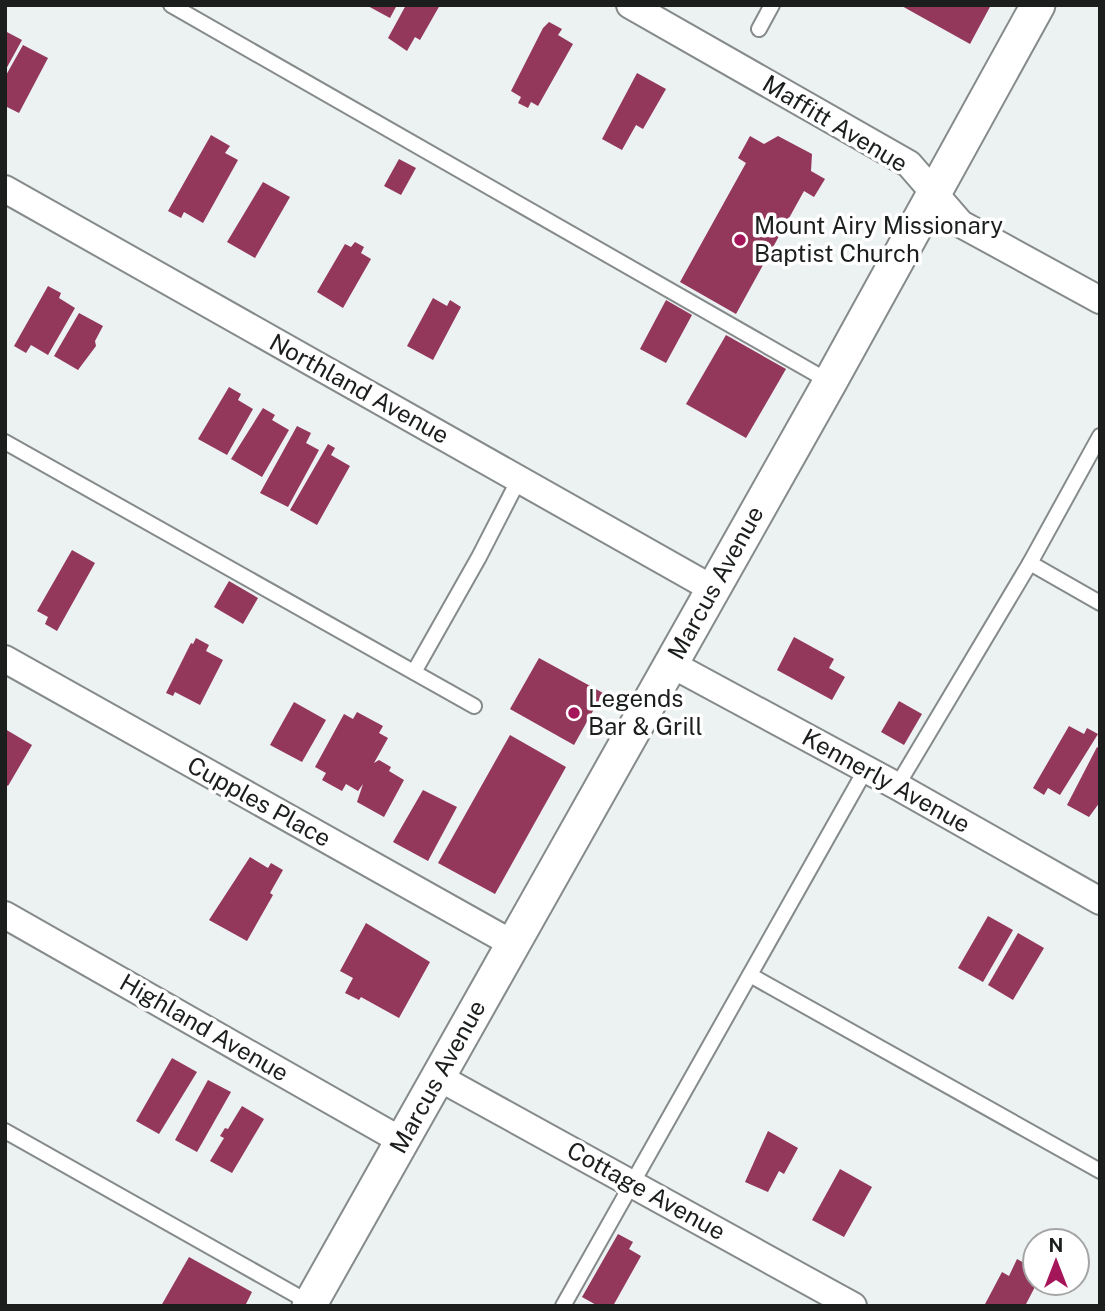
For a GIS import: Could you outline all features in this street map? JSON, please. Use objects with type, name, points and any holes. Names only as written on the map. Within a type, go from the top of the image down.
[{"type":"street","name":"Maffitt Avenue","points":[[630,5],[909,164],[932,194],[961,224],[1100,300]]},
{"type":"street","name":"Marcus Avenue","points":[[309,1304],[830,382],[1038,5]]},
{"type":"street","name":"Northland Avenue","points":[[5,189],[713,589]]},
{"type":"street","name":"Cupples Place","points":[[5,659],[513,944]]},
{"type":"street","name":"Kennerly Avenue","points":[[671,663],[1100,901]]},
{"type":"street","name":"Highland Avenue","points":[[5,915],[402,1141]]},
{"type":"street","name":"Cottage Avenue","points":[[438,1077],[853,1306]]},
{"type":"lane","points":[[171,5],[830,382]]},
{"type":"lane","points":[[759,29],[772,5]]},
{"type":"lane","points":[[897,786],[1030,563],[1100,436]]},
{"type":"lane","points":[[5,442],[474,706]]},
{"type":"lane","points":[[414,672],[480,557],[519,479]]},
{"type":"lane","points":[[1030,563],[1100,603]]},
{"type":"lane","points":[[563,1306],[866,769]]},
{"type":"lane","points":[[750,975],[1100,1171]]},
{"type":"lane","points":[[5,1131],[309,1304]]},
{"type":"building","points":[[366,5],[397,5],[390,18]]},
{"type":"building","points":[[406,5],[440,5],[420,40],[415,37],[407,51],[388,38]]},
{"type":"building","points":[[900,5],[991,5],[970,44]]},
{"type":"building","points":[[549,22],[562,29],[558,35],[573,44],[538,106],[531,102],[528,108],[518,103],[521,97],[511,91],[543,28]]},
{"type":"building","points":[[5,31],[22,40],[5,71]]},
{"type":"building","points":[[23,45],[48,58],[19,113],[5,106],[5,77]]},
{"type":"building","points":[[637,73],[666,89],[643,129],[636,125],[622,150],[602,139]]},
{"type":"building","points":[[211,135],[230,146],[225,153],[238,160],[203,223],[184,212],[181,218],[168,211]]},
{"type":"building","name":"Mount Airy Missionary Baptist Church","points":[[750,136],[764,144],[778,136],[812,154],[811,171],[825,179],[814,197],[804,191],[736,314],[680,282],[746,163],[738,158]]},
{"type":"building","points":[[399,159],[416,168],[401,195],[384,186]]},
{"type":"building","points":[[263,182],[290,197],[255,258],[227,242]]},
{"type":"building","points":[[355,242],[364,247],[361,253],[371,259],[343,308],[317,292],[345,244],[351,247]]},
{"type":"building","points":[[48,286],[61,293],[59,298],[75,308],[48,355],[31,345],[26,353],[14,346]]},
{"type":"building","points":[[433,298],[447,306],[450,300],[461,307],[433,360],[407,346]]},
{"type":"building","points":[[666,300],[692,315],[666,363],[640,349]]},
{"type":"building","points":[[79,313],[103,326],[95,341],[96,346],[78,370],[54,356]]},
{"type":"building","points":[[726,335],[786,369],[746,438],[686,404]]},
{"type":"building","points":[[229,387],[241,394],[238,400],[253,409],[227,455],[198,439]]},
{"type":"building","points":[[263,408],[275,415],[272,420],[289,430],[262,477],[231,459]]},
{"type":"building","points":[[297,426],[311,433],[306,443],[319,450],[288,507],[260,493]]},
{"type":"building","points":[[328,444],[335,448],[331,455],[350,466],[317,525],[290,510]]},
{"type":"building","points":[[72,550],[95,563],[57,631],[45,624],[48,617],[37,611]]},
{"type":"building","points":[[229,581],[258,598],[243,624],[214,607]]},
{"type":"building","points":[[794,637],[834,659],[829,668],[845,677],[832,700],[777,670]]},
{"type":"building","points":[[196,638],[209,645],[206,651],[223,660],[200,705],[175,692],[173,696],[166,693]]},
{"type":"building","points":[[539,658],[603,693],[574,745],[510,709]]},
{"type":"building","points":[[899,701],[922,714],[904,745],[881,732]]},
{"type":"building","points":[[294,702],[326,720],[302,762],[270,745]]},
{"type":"building","points":[[357,712],[383,726],[379,733],[388,738],[374,763],[379,760],[391,767],[389,771],[404,780],[384,817],[357,802],[363,784],[358,791],[346,784],[342,791],[322,780],[326,773],[315,767],[344,714],[353,719]]},
{"type":"building","points":[[1069,726],[1084,734],[1087,728],[1098,734],[1060,795],[1048,788],[1044,795],[1033,788]]},
{"type":"building","points":[[5,729],[32,745],[8,786],[5,784]]},
{"type":"building","points":[[510,735],[566,767],[495,894],[438,863]]},
{"type":"building","points":[[1097,747],[1100,749],[1100,802],[1089,817],[1067,805]]},
{"type":"building","points":[[423,790],[457,807],[428,861],[393,842]]},
{"type":"building","points":[[250,857],[268,868],[271,863],[283,870],[270,893],[273,895],[247,941],[209,920]]},
{"type":"building","points":[[988,916],[1013,930],[983,982],[958,968]]},
{"type":"building","points":[[366,923],[430,962],[399,1018],[361,997],[359,1000],[345,993],[353,978],[340,971]]},
{"type":"building","points":[[1018,933],[1044,948],[1013,1000],[988,985]]},
{"type":"building","points":[[172,1058],[197,1072],[159,1134],[136,1121]]},
{"type":"building","points":[[208,1080],[231,1092],[197,1152],[175,1140]]},
{"type":"building","points":[[242,1106],[264,1119],[232,1173],[210,1161],[224,1138],[220,1136],[225,1128],[228,1129]]},
{"type":"building","points":[[768,1131],[798,1148],[784,1174],[779,1171],[768,1192],[745,1182]]},
{"type":"building","points":[[840,1169],[872,1187],[844,1237],[812,1220]]},
{"type":"building","points":[[618,1234],[633,1242],[629,1249],[641,1256],[613,1306],[598,1306],[582,1297]]},
{"type":"building","points":[[189,1257],[252,1292],[245,1306],[161,1306]]},
{"type":"building","points":[[1017,1259],[1021,1261],[1021,1297],[1030,1297],[1025,1306],[984,1306],[1002,1272],[1009,1276]]},
{"type":"place","name":"Mount Airy Missionary Baptist Church","points":[[740,240]]},
{"type":"place","name":"Legends Bar & Grill","points":[[574,713]]}]
